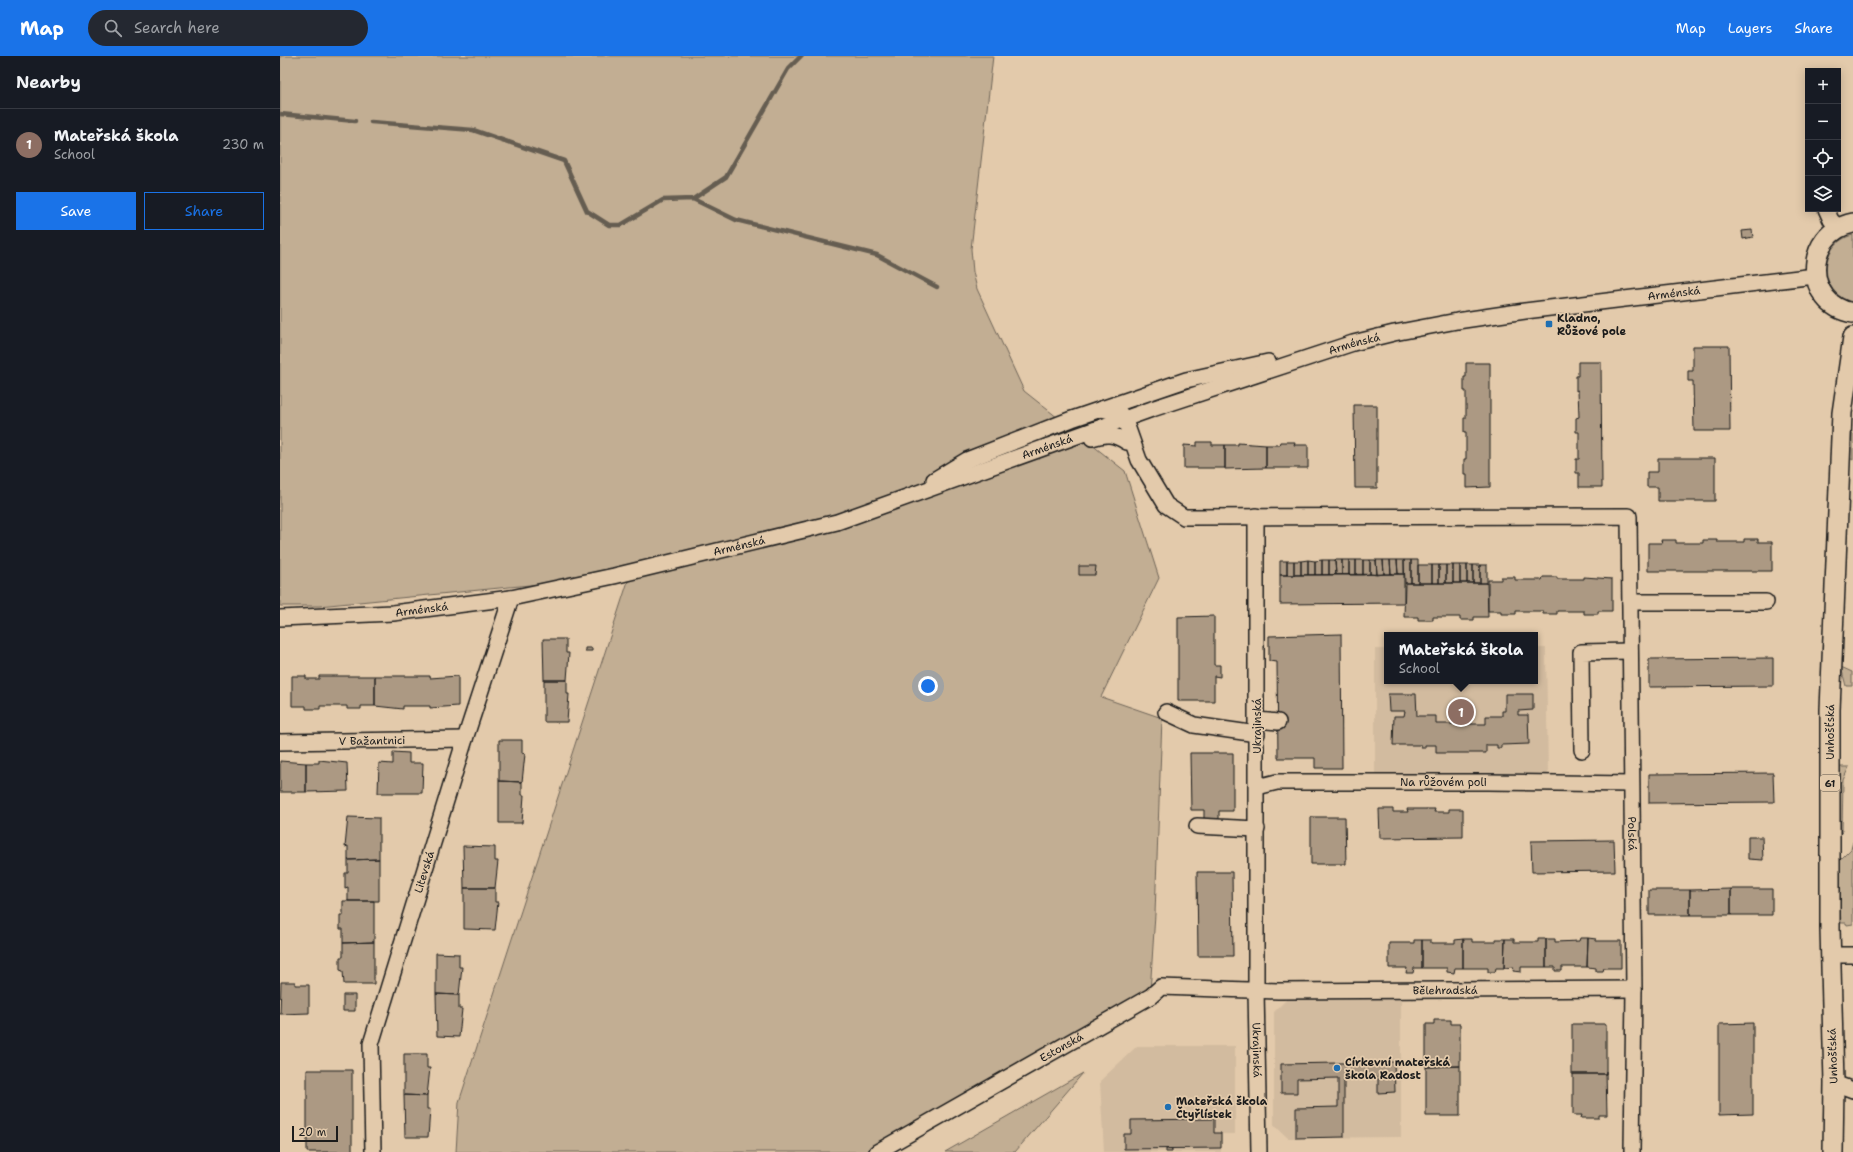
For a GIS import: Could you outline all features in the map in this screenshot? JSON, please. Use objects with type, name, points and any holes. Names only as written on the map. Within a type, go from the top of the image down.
[{"type":"main road","points":[[1846,226],[1824,240],[1819,248],[1816,257],[1816,276],[1823,295],[1830,303],[1853,313]]},
{"type":"main road","name":"Unhošťská","points":[[1833,1152],[1834,1083],[1830,955],[1830,710],[1842,413],[1853,337]]},
{"type":"street","points":[[1827,212],[1831,220],[1846,226]]},
{"type":"street","name":"Arménská","points":[[280,618],[393,613],[511,598],[614,576],[837,522],[1123,420],[1353,343],[1457,321],[1525,311],[1816,276]]},
{"type":"street","points":[[901,500],[967,460],[1101,409],[1186,380],[1353,343]]},
{"type":"street","points":[[1256,516],[1184,517],[1166,505],[1121,429],[1126,414],[1134,405],[1272,361]]},
{"type":"street","points":[[1101,409],[1120,413],[1123,420]]},
{"type":"street","points":[[1130,443],[1137,424],[1152,410]]},
{"type":"street","points":[[936,486],[978,476],[1103,434],[1115,436],[1130,443]]},
{"type":"street","name":"Polská","points":[[1256,516],[1629,516],[1634,989],[1632,1152]]},
{"type":"street","name":"Ukrajinská","points":[[1256,516],[1256,990],[1259,1152]]},
{"type":"street","name":"Litevská","points":[[373,1152],[371,1044],[465,739],[511,598]]},
{"type":"street","points":[[1630,602],[1766,602]]},
{"type":"street","points":[[1582,750],[1580,652],[1630,651]]},
{"type":"street","points":[[1166,712],[1194,725],[1257,727],[1278,722]]},
{"type":"street","name":"V Bažantnici","points":[[280,742],[465,739]]},
{"type":"street","name":"Na růžovém poli","points":[[1257,787],[1284,782],[1631,784]]},
{"type":"street","points":[[1197,826],[1257,829]]},
{"type":"street","points":[[1830,955],[1853,955]]},
{"type":"street","name":"Estonská","points":[[877,1152],[1151,996],[1161,987],[1256,990]]},
{"type":"street","name":"Bělehradská","points":[[1256,990],[1634,989]]},
{"type":"street","points":[[1834,1083],[1853,1090]]},
{"type":"shaded area","points":[[280,56],[993,56],[971,249],[973,272],[977,289],[1024,391],[1125,471],[1159,578],[1101,697],[1162,718],[1155,914],[1150,993],[867,1152],[456,1152],[459,1102],[630,575],[319,606],[280,606]]},
{"type":"shaded area","points":[[1853,235],[1853,302],[1841,297],[1833,289],[1828,279],[1826,268],[1828,258],[1833,248],[1841,240]]},
{"type":"shaded area","points":[[1848,428],[1853,434],[1853,460],[1846,456]]},
{"type":"shaded area","points":[[1538,648],[1546,648],[1548,775],[1375,774],[1375,649],[1384,649],[1384,684],[1538,684]]},
{"type":"shaded area","points":[[1841,667],[1852,672],[1852,686],[1846,686]]},
{"type":"shaded area","points":[[1839,767],[1849,767],[1843,780],[1842,833],[1837,829]]},
{"type":"shaded area","points":[[1853,842],[1853,924],[1847,925],[1846,923],[1841,923],[1837,863],[1851,849]]},
{"type":"shaded area","name":"Církevní mateřská škola Radost","points":[[1288,998],[1401,998],[1401,1137],[1288,1138],[1274,1125],[1274,1012]]},
{"type":"shaded area","name":"Mateřská škola Čtyřlístek","points":[[1137,1046],[1235,1046],[1235,1134],[1221,1134],[1221,1152],[1104,1152],[1100,1081]]},
{"type":"shaded area","points":[[1083,1073],[1015,1152],[945,1152]]},
{"type":"building","points":[[1752,230],[1753,237],[1743,239],[1742,231]]},
{"type":"building","points":[[1693,346],[1729,346],[1730,431],[1694,431],[1693,381],[1688,381],[1688,371],[1693,371]]},
{"type":"building","points":[[1578,362],[1601,362],[1602,487],[1579,487],[1579,473],[1576,473],[1576,459],[1579,459],[1579,432],[1576,432],[1576,418],[1579,417],[1578,390],[1576,391]]},
{"type":"building","points":[[1466,363],[1490,363],[1490,487],[1467,488],[1467,474],[1464,474],[1464,459],[1466,459],[1466,432],[1464,432],[1464,418],[1466,418],[1466,391],[1464,391],[1464,377],[1466,377]]},
{"type":"building","points":[[1354,405],[1377,405],[1377,488],[1355,488]]},
{"type":"building","points":[[1197,442],[1212,442],[1212,445],[1225,445],[1225,468],[1184,468],[1184,445],[1197,446]]},
{"type":"building","points":[[1281,442],[1295,442],[1294,445],[1308,445],[1308,468],[1266,468],[1266,445],[1280,445]]},
{"type":"building","points":[[1238,443],[1266,445],[1266,468],[1225,469],[1225,445],[1238,445]]},
{"type":"building","points":[[1658,458],[1715,458],[1715,501],[1658,501],[1658,487],[1647,487],[1647,472],[1658,472]]},
{"type":"building","points":[[1744,539],[1758,539],[1758,542],[1772,542],[1772,571],[1648,571],[1648,543],[1662,543],[1661,540],[1676,540],[1676,543],[1703,543],[1703,540],[1717,540],[1717,542],[1744,542]]},
{"type":"building","points":[[1308,560],[1308,575],[1301,575],[1301,561]]},
{"type":"building","points":[[1308,560],[1315,561],[1315,575],[1308,575]]},
{"type":"building","points":[[1322,560],[1322,575],[1315,575],[1315,561]]},
{"type":"building","points":[[1322,560],[1329,560],[1329,575],[1322,575]]},
{"type":"building","points":[[1329,560],[1335,560],[1336,575],[1329,575]]},
{"type":"building","points":[[1335,560],[1342,560],[1342,575],[1336,575]]},
{"type":"building","points":[[1342,560],[1349,560],[1349,575],[1342,575]]},
{"type":"building","points":[[1349,560],[1356,560],[1356,575],[1349,575]]},
{"type":"building","points":[[1356,560],[1363,560],[1363,575],[1356,575]]},
{"type":"building","points":[[1363,560],[1370,560],[1370,574],[1363,575]]},
{"type":"building","points":[[1370,560],[1376,560],[1377,575],[1370,574]]},
{"type":"building","points":[[1376,560],[1383,560],[1384,574],[1377,575]]},
{"type":"building","points":[[1383,560],[1390,560],[1391,574],[1384,574]]},
{"type":"building","points":[[1390,560],[1397,560],[1398,574],[1391,574]]},
{"type":"building","points":[[1397,560],[1404,560],[1404,574],[1398,574]]},
{"type":"building","points":[[1404,560],[1411,560],[1411,583],[1405,583]]},
{"type":"building","points":[[1411,560],[1418,560],[1418,583],[1411,583]]},
{"type":"building","points":[[1280,561],[1287,561],[1287,575],[1280,575]]},
{"type":"building","points":[[1287,561],[1294,561],[1294,575],[1287,575]]},
{"type":"building","points":[[1294,561],[1301,561],[1301,575],[1294,575]]},
{"type":"building","points":[[1418,565],[1432,565],[1432,583],[1418,583]]},
{"type":"building","points":[[1432,565],[1439,565],[1439,583],[1432,583]]},
{"type":"building","points":[[1439,565],[1446,565],[1446,583],[1439,583]]},
{"type":"building","points":[[1446,565],[1453,565],[1453,583],[1446,583]]},
{"type":"building","points":[[1453,565],[1460,565],[1460,583],[1453,583]]},
{"type":"building","points":[[1460,565],[1467,565],[1467,583],[1460,583]]},
{"type":"building","points":[[1467,565],[1473,565],[1473,583],[1467,583]]},
{"type":"building","points":[[1473,565],[1480,565],[1480,583],[1473,583]]},
{"type":"building","points":[[1480,565],[1487,565],[1487,583],[1480,583]]},
{"type":"building","points":[[1079,566],[1096,566],[1095,575],[1079,575]]},
{"type":"building","points":[[1404,574],[1404,603],[1280,604],[1280,575]]},
{"type":"building","points":[[1501,577],[1515,577],[1515,580],[1542,580],[1543,577],[1557,577],[1557,579],[1584,579],[1584,577],[1612,579],[1612,611],[1598,611],[1598,614],[1584,614],[1584,611],[1557,611],[1557,614],[1543,614],[1543,611],[1516,611],[1516,614],[1501,614],[1501,611],[1488,611],[1488,580],[1501,580]]},
{"type":"building","points":[[1405,583],[1487,583],[1488,617],[1474,617],[1474,620],[1460,620],[1460,617],[1433,617],[1433,620],[1418,620],[1418,617],[1404,617]]},
{"type":"building","points":[[1214,616],[1214,665],[1220,665],[1220,677],[1214,676],[1214,701],[1178,701],[1178,617]]},
{"type":"building","points":[[1341,634],[1342,768],[1315,768],[1315,758],[1278,758],[1277,662],[1269,661],[1269,636]]},
{"type":"building","points":[[543,639],[566,639],[566,653],[569,653],[567,680],[544,680]]},
{"type":"building","points":[[585,648],[592,648],[592,651],[585,651]]},
{"type":"building","points":[[1773,658],[1773,686],[1649,687],[1649,659]]},
{"type":"building","points":[[292,676],[306,676],[306,679],[319,679],[319,676],[375,676],[375,706],[361,706],[361,709],[347,709],[347,706],[320,706],[320,709],[306,709],[306,706],[292,706]]},
{"type":"building","points":[[375,676],[430,676],[430,678],[458,676],[458,706],[430,708],[430,706],[403,706],[403,709],[375,706]]},
{"type":"building","points":[[544,680],[567,680],[567,694],[569,694],[567,722],[544,722]]},
{"type":"building","points":[[1388,694],[1416,694],[1417,716],[1436,716],[1436,724],[1486,724],[1486,716],[1502,716],[1502,711],[1505,711],[1505,694],[1533,694],[1533,710],[1518,711],[1518,715],[1528,715],[1529,744],[1501,745],[1501,748],[1497,748],[1497,745],[1486,745],[1486,753],[1436,753],[1436,745],[1425,745],[1425,748],[1421,748],[1421,745],[1393,745],[1394,716],[1404,716],[1405,711],[1389,711]]},
{"type":"building","points":[[499,740],[522,740],[522,753],[525,754],[522,782],[499,781]]},
{"type":"building","points":[[393,752],[409,753],[409,763],[423,763],[422,793],[378,793],[379,763],[393,764]]},
{"type":"building","points":[[1190,753],[1233,753],[1233,811],[1219,811],[1219,820],[1204,820],[1204,810],[1191,810]]},
{"type":"building","points":[[319,760],[347,763],[348,791],[306,792],[306,763],[319,763]]},
{"type":"building","points":[[280,761],[306,763],[306,792],[280,792]]},
{"type":"building","points":[[1773,773],[1774,802],[1649,803],[1649,774]]},
{"type":"building","points":[[499,781],[522,782],[522,795],[524,795],[522,823],[499,823]]},
{"type":"building","points":[[1379,809],[1393,809],[1393,812],[1408,812],[1407,809],[1435,809],[1434,812],[1449,812],[1449,809],[1463,809],[1463,837],[1380,838]]},
{"type":"building","points":[[348,817],[379,818],[379,859],[348,860],[348,846],[345,847]]},
{"type":"building","points":[[1311,817],[1345,817],[1346,864],[1311,864]]},
{"type":"building","points":[[1748,837],[1762,837],[1763,860],[1748,859]]},
{"type":"building","points":[[1614,840],[1615,871],[1532,872],[1531,841]]},
{"type":"building","points":[[463,846],[495,847],[495,861],[498,861],[495,888],[464,888]]},
{"type":"building","points":[[379,859],[379,901],[348,901],[348,887],[345,888],[345,873],[348,873],[348,860]]},
{"type":"building","points":[[1197,872],[1232,872],[1233,956],[1198,956]]},
{"type":"building","points":[[464,888],[495,888],[495,902],[498,902],[495,930],[464,929]]},
{"type":"building","points":[[1731,889],[1731,915],[1690,915],[1690,890]]},
{"type":"building","points":[[1731,889],[1772,889],[1772,915],[1731,915]]},
{"type":"building","points":[[1649,890],[1690,890],[1690,915],[1649,915]]},
{"type":"building","points":[[343,901],[374,901],[374,942],[343,943],[343,929],[340,929],[340,915],[343,915]]},
{"type":"building","points":[[1580,938],[1588,938],[1587,967],[1562,967],[1562,971],[1555,971],[1555,967],[1546,967],[1546,939],[1555,939],[1555,942],[1579,941]]},
{"type":"building","points":[[1588,938],[1596,939],[1596,941],[1621,941],[1621,968],[1604,968],[1603,971],[1596,971],[1596,968],[1587,967]]},
{"type":"building","points":[[1463,939],[1463,968],[1455,968],[1454,973],[1447,972],[1447,968],[1422,968],[1422,940],[1431,940],[1431,943],[1455,943],[1455,940]]},
{"type":"building","points":[[1463,939],[1472,939],[1472,942],[1496,942],[1496,939],[1505,939],[1504,968],[1496,968],[1495,972],[1488,972],[1488,968],[1463,968]]},
{"type":"building","points":[[1505,939],[1514,939],[1514,942],[1538,942],[1538,939],[1546,939],[1546,967],[1521,967],[1521,972],[1513,971],[1514,967],[1504,968]]},
{"type":"building","points":[[1414,940],[1422,940],[1422,968],[1414,968],[1413,973],[1406,973],[1407,968],[1389,968],[1389,943],[1414,943]]},
{"type":"building","points":[[374,942],[374,984],[344,984],[343,971],[340,970],[340,957],[343,957],[343,943]]},
{"type":"building","points":[[436,953],[459,954],[459,967],[462,967],[459,995],[436,994]]},
{"type":"building","points":[[281,982],[295,982],[295,985],[309,985],[309,1013],[280,1014]]},
{"type":"building","points":[[436,994],[459,995],[459,1009],[462,1009],[459,1037],[437,1036]]},
{"type":"building","points":[[343,995],[355,995],[355,1011],[343,1011]]},
{"type":"building","points":[[1434,1020],[1451,1020],[1451,1024],[1460,1024],[1460,1066],[1426,1067],[1426,1024],[1434,1024]]},
{"type":"building","points":[[1753,1023],[1753,1114],[1719,1115],[1719,1024]]},
{"type":"building","points":[[1572,1024],[1606,1024],[1606,1074],[1572,1074]]},
{"type":"building","points":[[404,1054],[427,1054],[427,1068],[430,1068],[427,1096],[404,1095]]},
{"type":"building","points":[[1394,1062],[1395,1092],[1378,1093],[1378,1078],[1344,1078],[1344,1137],[1296,1138],[1296,1108],[1338,1107],[1338,1078],[1297,1079],[1297,1093],[1281,1093],[1281,1064]]},
{"type":"building","points":[[1460,1066],[1460,1116],[1426,1116],[1426,1067]]},
{"type":"building","points":[[307,1070],[352,1070],[352,1152],[307,1152]]},
{"type":"building","points":[[1606,1071],[1607,1115],[1599,1115],[1599,1118],[1581,1118],[1582,1115],[1573,1115],[1573,1074],[1606,1074]]},
{"type":"building","points":[[404,1095],[427,1096],[427,1109],[430,1109],[428,1137],[405,1137]]},
{"type":"building","points":[[1214,1119],[1214,1133],[1221,1133],[1221,1148],[1124,1149],[1124,1134],[1131,1134],[1131,1120]]},
{"type":"building","points":[[1166,1149],[1172,1149],[1172,1152],[1166,1152]]},
{"type":"waterway","points":[[693,199],[726,177],[788,69],[801,56]]},
{"type":"waterway","points":[[280,114],[355,121]]},
{"type":"waterway","points":[[371,122],[473,130],[564,161],[587,211],[609,225],[621,225],[663,200],[693,199],[736,220],[877,255],[937,287]]},
{"type":"place","name":"Kladno, Růžové pole","points":[[1549,324]]},
{"type":"place","name":"Mateřská škola","points":[[1461,712]]},
{"type":"place","name":"Církevní mateřská škola Radost","points":[[1337,1068]]},
{"type":"place","name":"Mateřská škola Čtyřlístek","points":[[1168,1107]]}]
